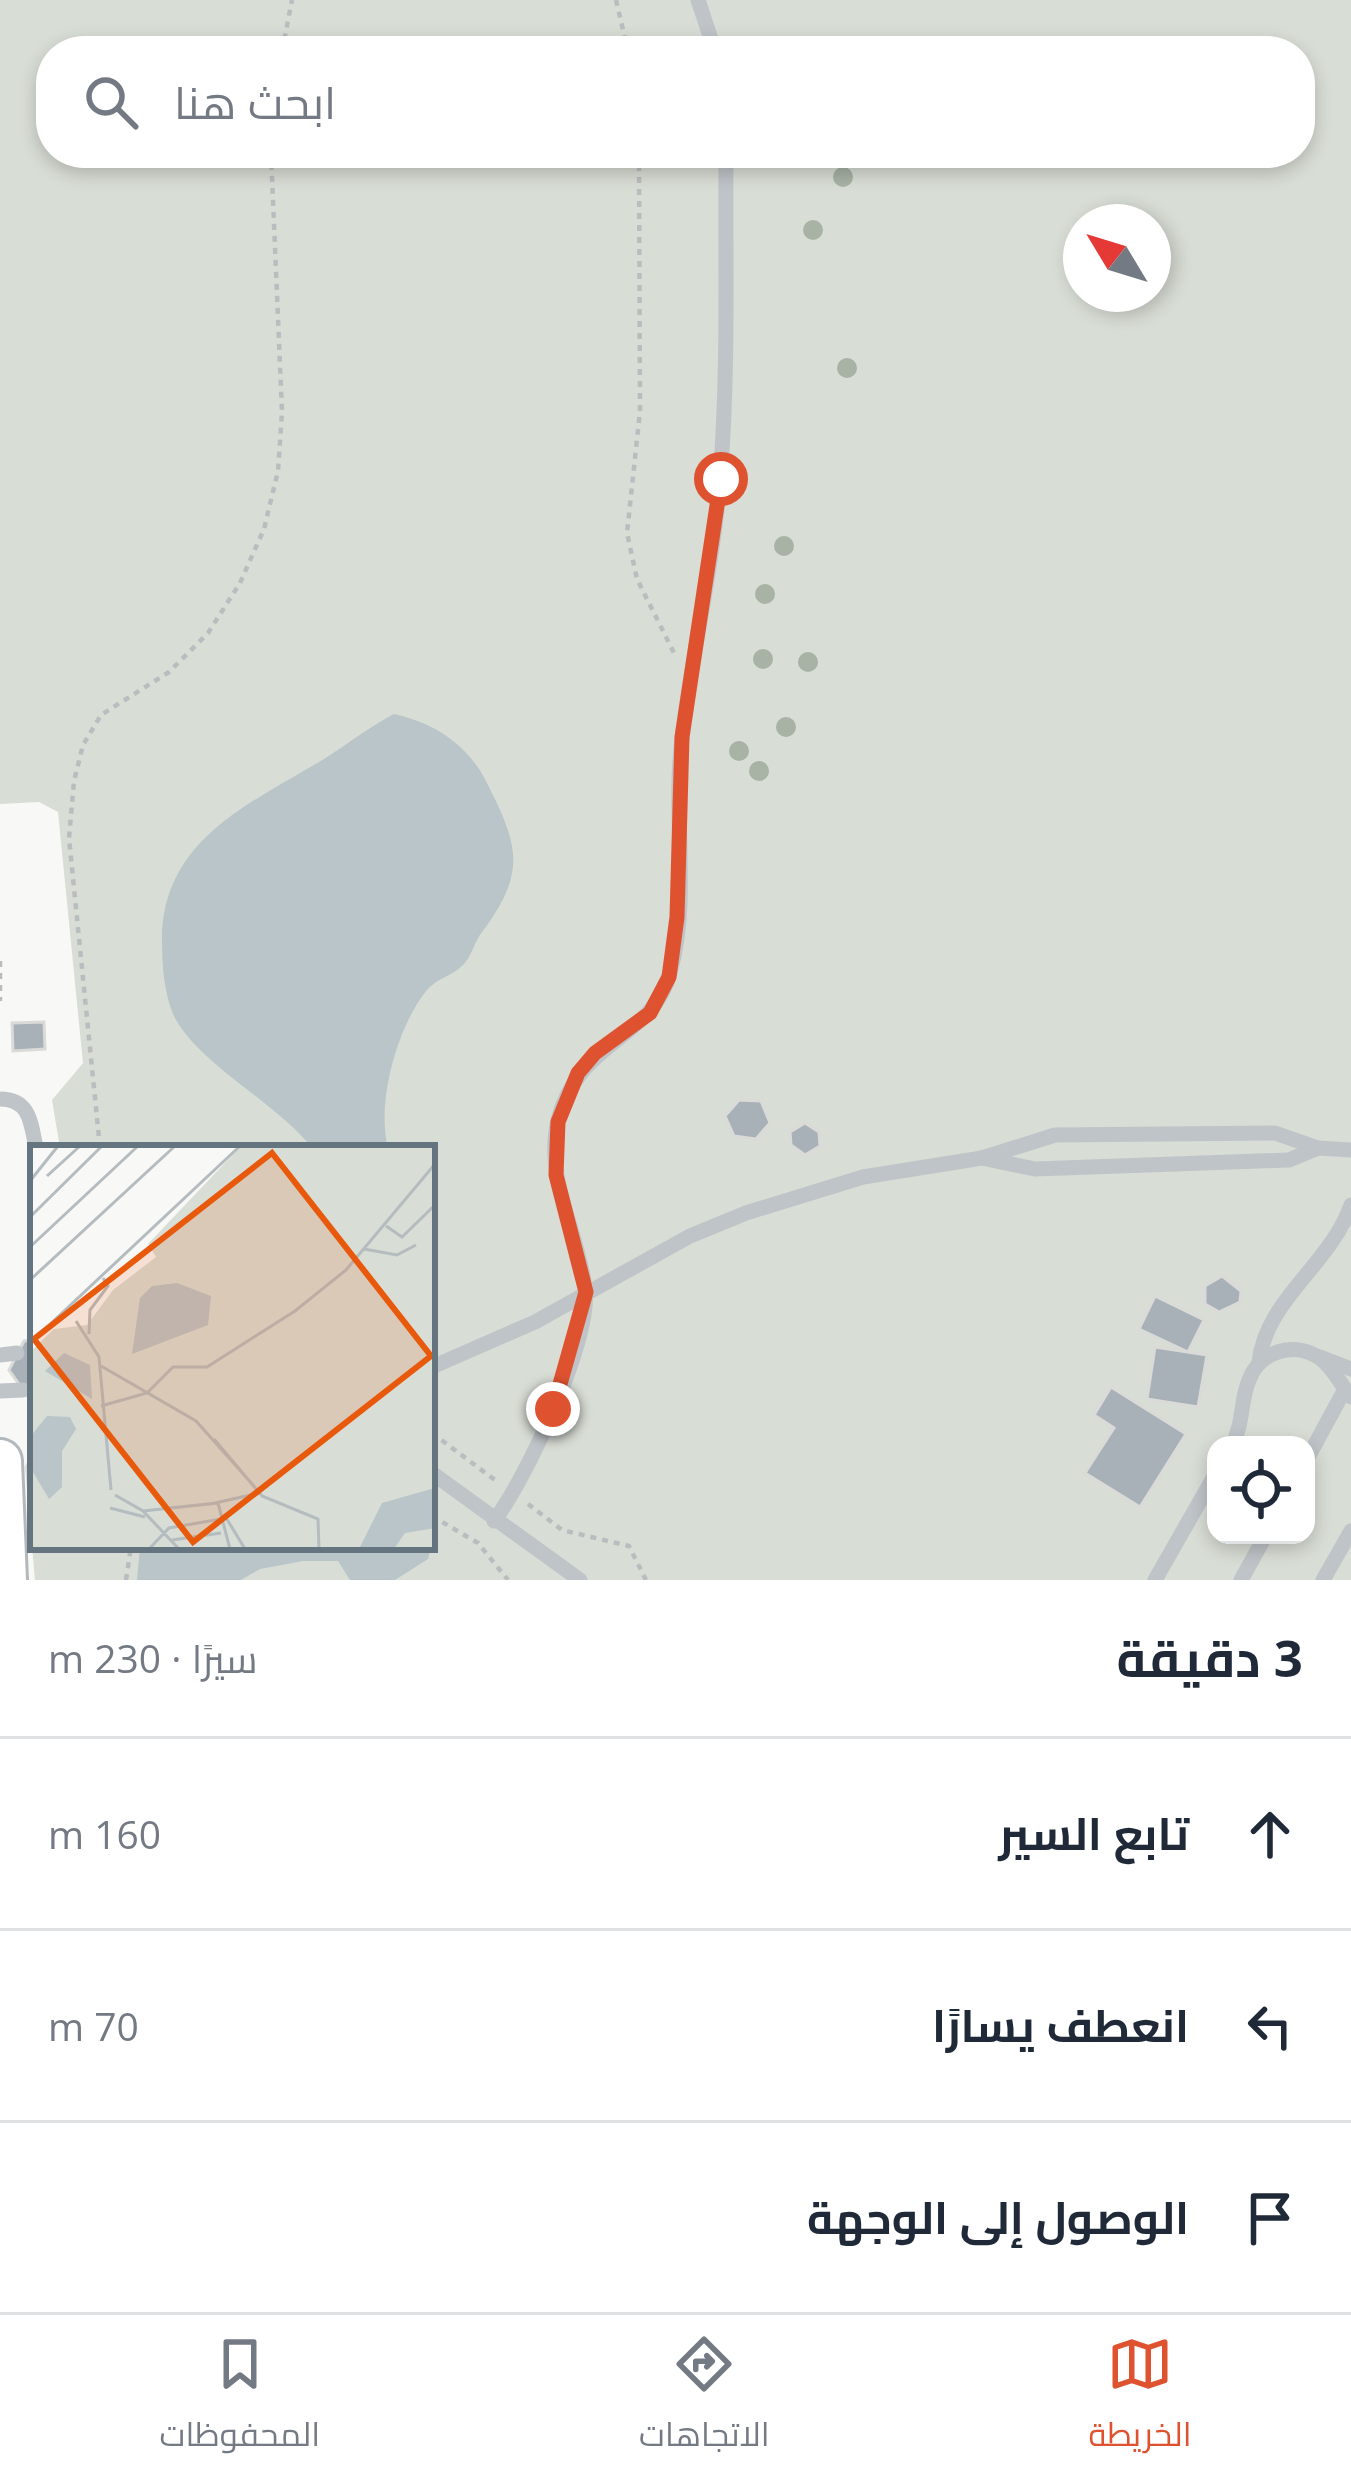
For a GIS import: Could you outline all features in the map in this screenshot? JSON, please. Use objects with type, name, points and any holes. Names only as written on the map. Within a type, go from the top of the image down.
[{"type":"main road","points":[[0,1461],[5,1580]]},
{"type":"lane","points":[[698,0],[710,36]]},
{"type":"lane","points":[[494,1521],[515,1493],[553,1409],[586,1292],[556,1175],[558,1122],[578,1073],[595,1053],[650,1013],[669,977],[680,877],[679,767],[714,546],[725,412],[726,168]]},
{"type":"lane","points":[[0,1099],[16,1101],[27,1112],[34,1145]]},
{"type":"lane","points":[[435,1366],[535,1322],[690,1236],[785,1199],[862,1178],[982,1158],[1055,1135],[1274,1133],[1318,1148],[1351,1150]]},
{"type":"lane","points":[[982,1158],[1053,1168],[1289,1160],[1318,1148]]},
{"type":"lane","points":[[1236,1436],[1267,1328],[1333,1241],[1351,1205]]},
{"type":"lane","points":[[1259,1362],[1287,1349],[1351,1369]]},
{"type":"lane","points":[[1315,1446],[1348,1393],[1317,1356]]},
{"type":"lane","points":[[0,1391],[23,1390]]},
{"type":"lane","points":[[435,1475],[580,1580]]},
{"type":"lane","points":[[1155,1580],[1207,1489]]},
{"type":"lane","points":[[1323,1580],[1351,1531]]},
{"type":"lane","points":[[1241,1580],[1261,1544]]},
{"type":"path","points":[[285,36],[292,0]]},
{"type":"path","points":[[616,0],[624,36]]},
{"type":"path","points":[[100,1145],[69,838],[74,781],[83,746],[101,715],[169,672],[208,633],[240,583],[264,529],[278,471],[282,412],[272,168]]},
{"type":"path","points":[[639,168],[640,411],[627,533],[648,604],[694,682]]},
{"type":"path","points":[[0,961],[1,1001]]},
{"type":"path","points":[[435,1435],[562,1530],[628,1546],[646,1580]]},
{"type":"path","points":[[435,1518],[478,1543],[508,1580]]},
{"type":"path","points":[[126,1580],[130,1550]]},
{"type":"shaded area","points":[[0,0],[1351,0],[1351,1580],[35,1580],[32,1550],[435,1550],[435,1145],[60,1145],[52,1100],[83,1063],[58,812],[39,802],[0,804]]},
{"type":"shaded area","points":[[394,714],[448,737],[469,756],[506,824],[512,875],[467,960],[427,990],[407,1024],[387,1088],[388,1145],[309,1145],[199,1049],[173,1014],[162,959],[166,906],[177,876],[215,829]]},
{"type":"shaded area","points":[[30,1454],[30,1524],[25,1467]]},
{"type":"shaded area","points":[[140,1550],[430,1550],[428,1559],[395,1580],[350,1580],[338,1561],[303,1561],[260,1569],[241,1580],[137,1580]]},
{"type":"building","points":[[44,1022],[45,1049],[13,1051],[12,1023]]},
{"type":"building","points":[[739,1100],[761,1101],[770,1123],[756,1139],[734,1136],[725,1116]]},
{"type":"building","points":[[805,1123],[819,1132],[820,1146],[805,1155],[791,1145],[790,1132]]},
{"type":"building","points":[[1222,1276],[1241,1291],[1240,1302],[1219,1312],[1205,1304],[1205,1286]]},
{"type":"building","points":[[1155,1296],[1204,1320],[1188,1352],[1139,1329]]},
{"type":"building","points":[[30,1340],[29,1398],[9,1370],[24,1341]]},
{"type":"building","points":[[1155,1347],[1207,1355],[1198,1407],[1147,1399]]},
{"type":"building","points":[[1111,1387],[1186,1434],[1140,1507],[1085,1473],[1114,1428],[1094,1415]]},
{"type":"route","points":[[553,1409],[586,1292],[556,1175],[558,1122],[578,1073],[595,1053],[650,1013],[669,977],[677,917],[682,737],[705,612],[721,479]]}]
